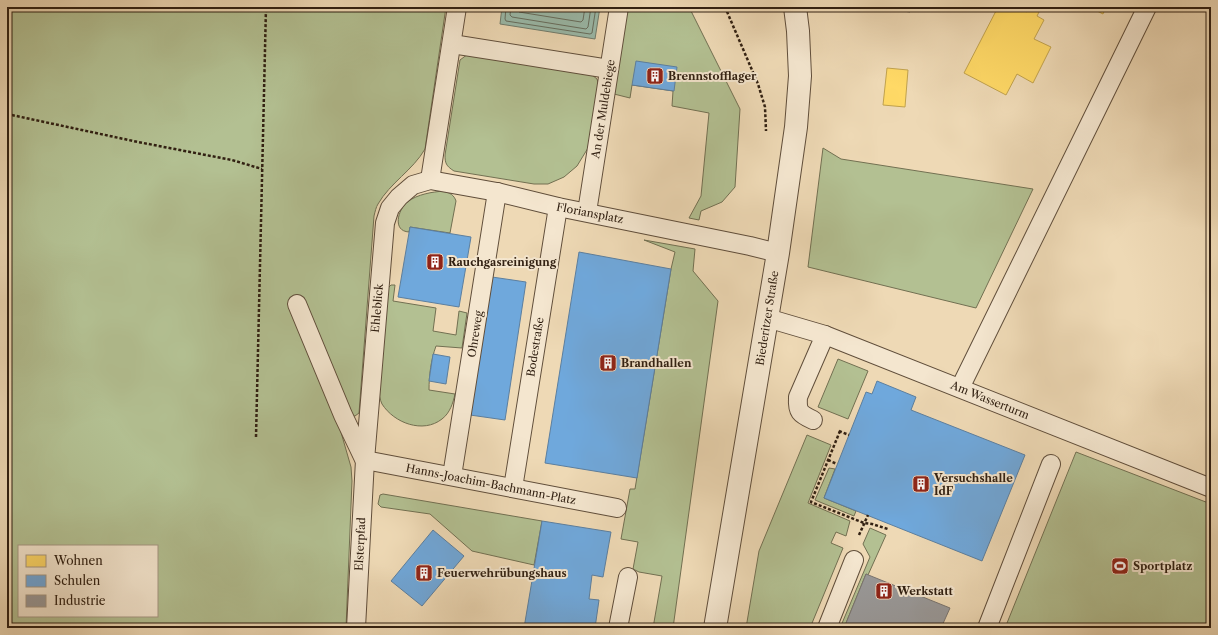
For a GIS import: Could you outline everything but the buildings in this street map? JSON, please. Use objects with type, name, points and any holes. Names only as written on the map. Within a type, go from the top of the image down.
[{"type":"street","name":"Biederitzer Straße","points":[[715,628],[778,253],[797,120],[800,76],[798,30],[795,7]]},
{"type":"lane","points":[[430,180],[457,7]]},
{"type":"lane","name":"An der Muldebiege","points":[[587,212],[619,7]]},
{"type":"lane","points":[[960,388],[1147,7]]},
{"type":"lane","points":[[452,44],[609,69]]},
{"type":"lane","name":"Floriansplatz","points":[[430,180],[498,192],[558,207],[778,253]]},
{"type":"lane","name":"Ehleblick","points":[[364,460],[385,223],[390,208],[399,197],[413,185],[430,180]]},
{"type":"lane","name":"Ohreweg","points":[[452,476],[498,192]]},
{"type":"lane","name":"Bodestraße","points":[[513,488],[558,207]]},
{"type":"lane","points":[[297,304],[343,415],[364,460]]},
{"type":"lane","name":"Am Wasserturm","points":[[767,318],[824,335],[1211,488]]},
{"type":"lane","points":[[813,420],[801,414],[797,406],[798,397],[824,335]]},
{"type":"lane","name":"Hanns-Joachim-Bachmann-Platz","points":[[364,460],[617,508]]},
{"type":"lane","name":"Elsterpfad","points":[[356,628],[364,460]]},
{"type":"lane","points":[[987,628],[1051,464]]},
{"type":"lane","points":[[827,628],[854,560]]},
{"type":"lane","points":[[618,628],[628,577]]},
{"type":"path","points":[[256,437],[266,7]]},
{"type":"path","points":[[725,7],[758,84],[765,107],[766,136]]},
{"type":"path","points":[[7,114],[232,160],[262,169]]},
{"type":"path","points":[[840,431],[811,502],[864,523],[872,524],[888,530]]},
{"type":"path","points":[[828,460],[837,464]]},
{"type":"green space","points":[[7,7],[446,7],[425,149],[414,164],[383,196],[377,205],[374,216],[359,413],[355,416],[336,415],[351,467],[352,481],[346,628],[7,628]]},
{"type":"green space","points":[[627,7],[689,7],[740,109],[735,187],[722,202],[701,211],[699,220],[689,218],[701,196],[709,113],[672,106],[673,91],[632,85],[630,98],[614,94]]},
{"type":"green space","points":[[468,54],[592,75],[597,79],[599,86],[588,148],[577,166],[564,177],[548,184],[534,184],[454,171],[449,168],[445,155],[460,60]]},
{"type":"green space","points":[[823,148],[841,159],[1033,189],[976,308],[808,267]]},
{"type":"green space","points":[[444,191],[452,194],[456,201],[450,233],[410,227],[409,232],[400,228],[398,220],[399,215],[407,202],[420,195]]},
{"type":"green space","points":[[644,240],[695,249],[693,271],[718,301],[673,628],[653,628],[662,576],[639,572],[633,569],[638,542],[621,539],[630,489],[635,489],[675,252]]},
{"type":"green space","points":[[391,285],[395,285],[393,301],[436,308],[433,331],[456,335],[459,311],[467,313],[462,348],[436,346],[434,351],[429,379],[429,390],[455,394],[447,414],[442,419],[426,426],[418,426],[401,421],[387,411],[382,404],[378,389],[388,288]]},
{"type":"green space","points":[[838,359],[868,371],[848,419],[818,407]]},
{"type":"green space","points":[[807,435],[831,445],[808,503],[850,521],[846,536],[836,532],[831,543],[843,548],[810,628],[746,628],[759,551]]},
{"type":"green space","name":"Sportplatz","points":[[1076,452],[1211,504],[1211,628],[1005,628]]},
{"type":"green space","points":[[829,468],[835,469],[824,498],[856,511],[854,516],[815,500]]},
{"type":"green space","points":[[383,494],[542,521],[534,565],[472,551],[430,514],[381,507],[378,504],[380,495]]},
{"type":"green space","points":[[870,528],[886,535],[868,575],[866,574],[844,628],[840,628],[870,557],[863,544]]},
{"type":"water","points":[[502,7],[600,7],[595,39],[500,24]]},
{"type":"place","name":"Brennstofflager","points":[[655,76]]},
{"type":"place","name":"Rauchgasreinigung","points":[[435,262]]},
{"type":"place","name":"Brandhallen","points":[[608,363]]},
{"type":"place","name":"Versuchshalle IdF","points":[[921,484]]},
{"type":"place","name":"Sportplatz","points":[[1120,566]]},
{"type":"place","name":"Feuerwehrübungshaus","points":[[424,573]]},
{"type":"place","name":"Werkstatt","points":[[884,591]]}]
